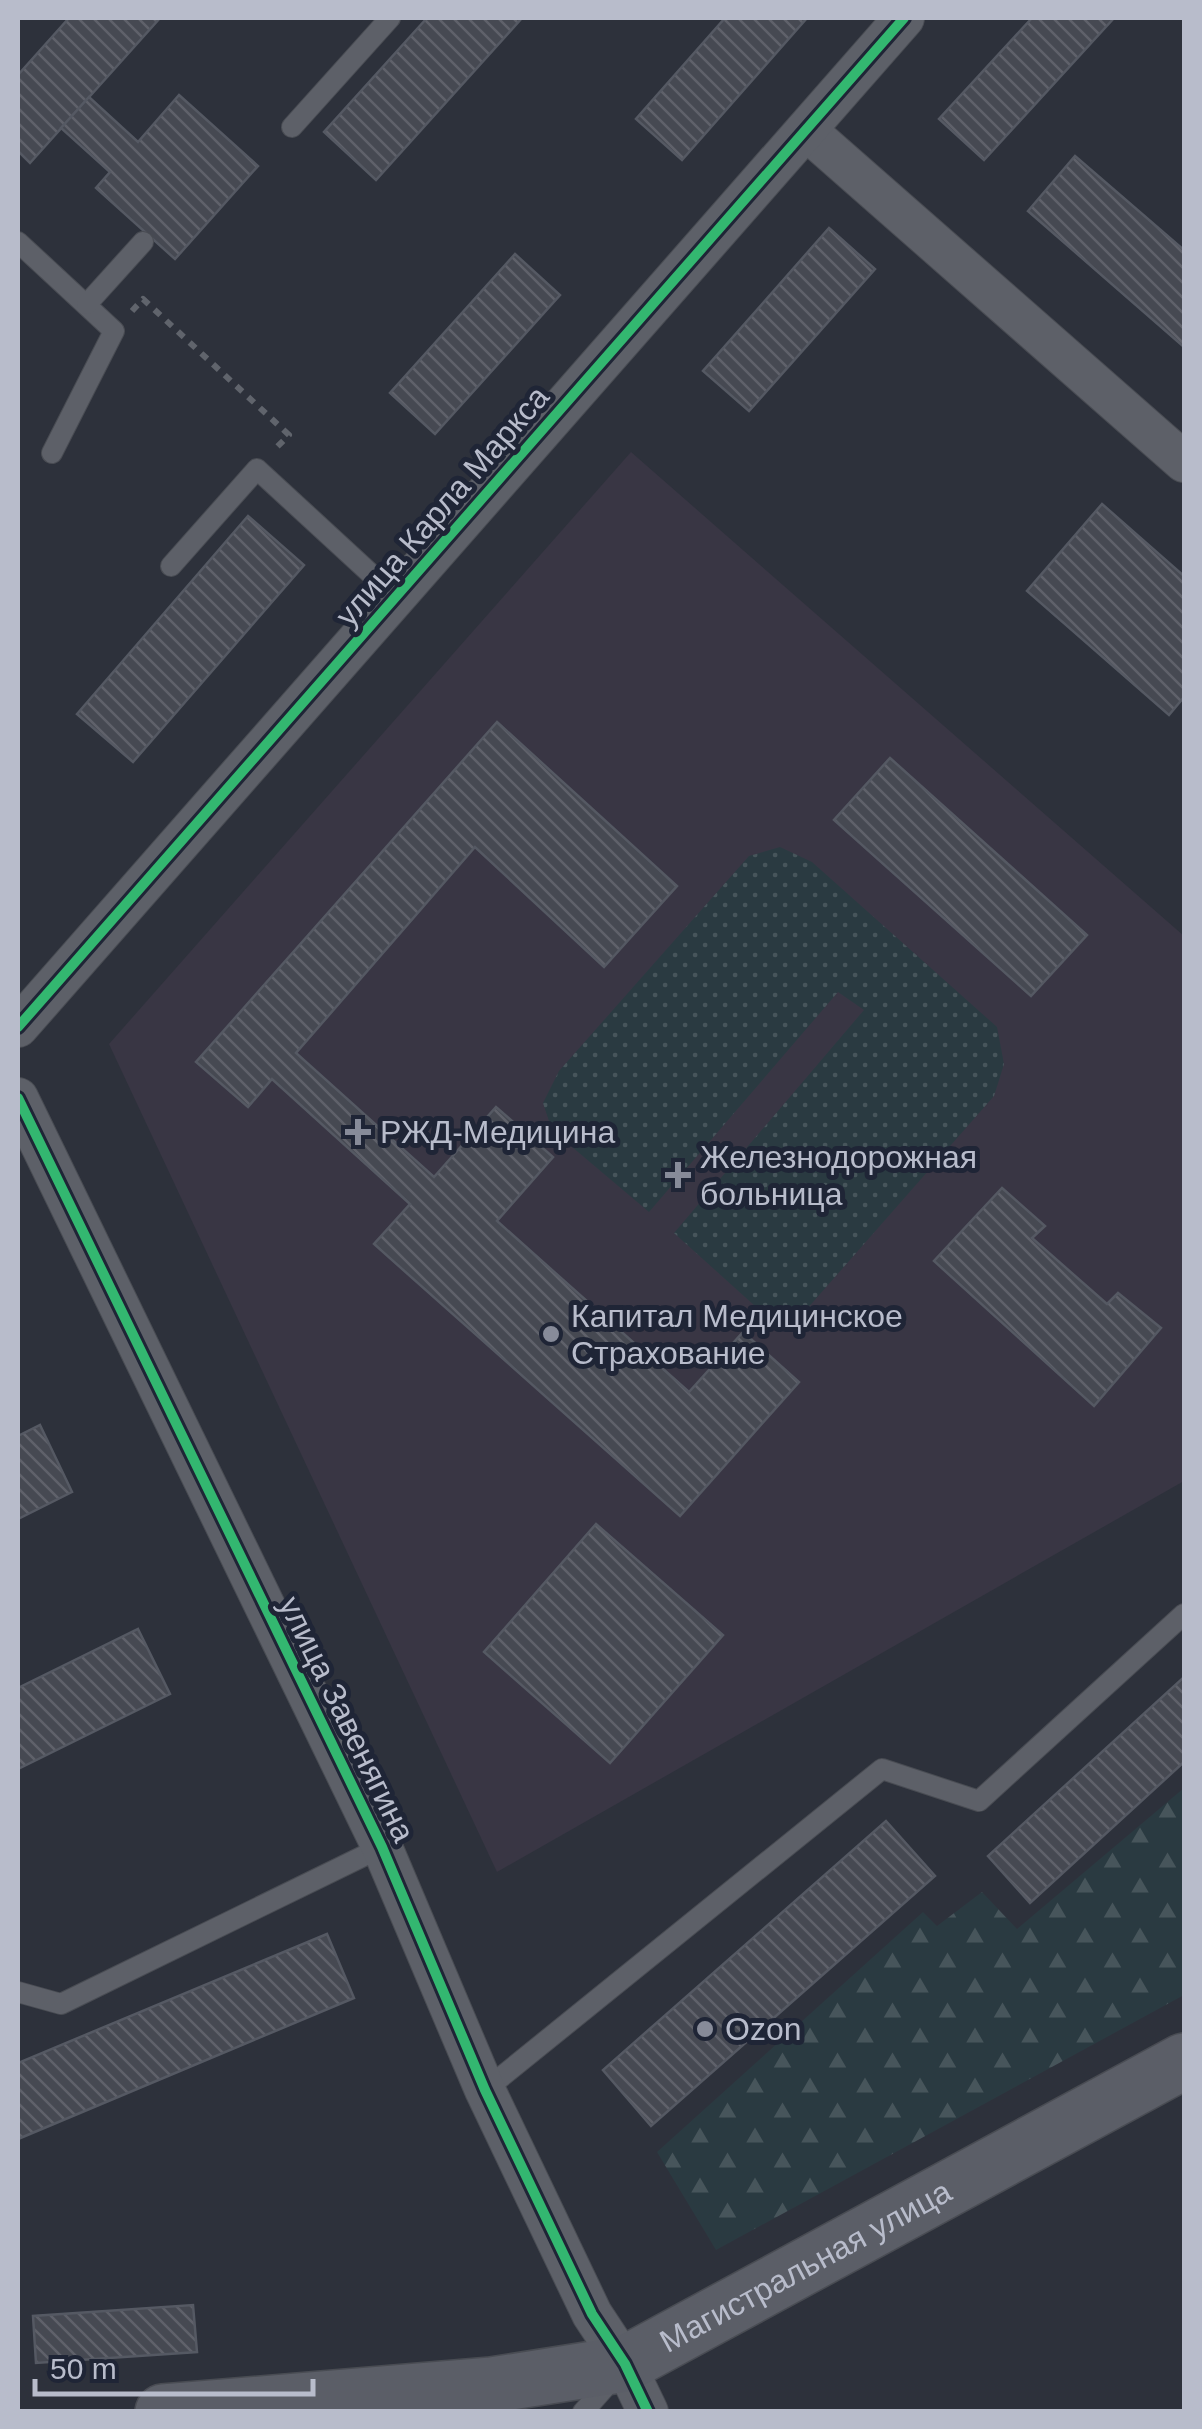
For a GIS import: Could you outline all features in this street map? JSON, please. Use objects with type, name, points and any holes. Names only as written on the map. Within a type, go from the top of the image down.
[{"type":"main road","name":"Магистральная улица","points":[[163,2412],[492,2385],[636,2388],[1184,2062]]},
{"type":"street","name":"улица Карла Маркса","points":[[18,1027],[904,18]]},
{"type":"street","points":[[806,130],[1184,462]]},
{"type":"street","name":"улица Завенягина","points":[[18,1098],[382,1847],[485,2090],[592,2314],[636,2388]]},
{"type":"lane","points":[[292,127],[390,18]]},
{"type":"lane","points":[[18,242],[114,330],[52,453]]},
{"type":"lane","points":[[87,304],[143,242]]},
{"type":"lane","points":[[171,566],[256,470],[396,597]]},
{"type":"lane","points":[[485,2090],[882,1769],[978,1802],[1184,1614]]},
{"type":"lane","points":[[18,1992],[61,2004],[382,1847]]},
{"type":"lane","points":[[583,2412],[636,2388]]},
{"type":"path","points":[[114,330],[143,299],[289,435],[256,470]]},
{"type":"shaded area","name":"Железнодорожная больница","points":[[631,452],[1184,936],[1184,1481],[497,1872],[109,1044]]},
{"type":"green space","points":[[780,847],[812,862],[997,1027],[1004,1064],[994,1096],[806,1310],[779,1322],[755,1306],[674,1233],[864,1010],[838,992],[649,1212],[552,1130],[543,1103],[559,1071],[749,856]]},
{"type":"green space","points":[[1184,1788],[1184,1995],[716,2250],[657,2152],[923,1912],[937,1926],[982,1892],[1017,1929]]},
{"type":"building","points":[[69,18],[160,18],[30,163],[18,151],[18,75]]},
{"type":"building","points":[[427,18],[522,18],[376,180],[324,132]]},
{"type":"building","points":[[725,18],[807,18],[682,160],[636,119]]},
{"type":"building","points":[[1032,18],[1114,18],[984,160],[939,119]]},
{"type":"building","points":[[179,95],[258,166],[175,259],[96,188],[110,172],[61,128],[89,97],[138,142]]},
{"type":"building","points":[[1075,156],[1184,250],[1184,347],[1028,211]]},
{"type":"building","points":[[829,228],[875,269],[749,411],[703,371]]},
{"type":"building","points":[[515,254],[560,295],[435,434],[390,393]]},
{"type":"building","points":[[1102,504],[1184,576],[1184,697],[1169,715],[1027,591]]},
{"type":"building","points":[[248,516],[304,565],[133,762],[77,714]]},
{"type":"building","name":"РЖД-Медицина","points":[[497,722],[677,886],[604,967],[475,847],[296,1053],[434,1177],[496,1107],[553,1157],[497,1221],[689,1392],[743,1332],[799,1382],[680,1516],[374,1244],[410,1204],[272,1079],[248,1107],[196,1062]]},
{"type":"building","points":[[890,758],[1087,935],[1031,996],[834,820]]},
{"type":"building","points":[[1002,1188],[1045,1226],[1032,1238],[1107,1304],[1118,1293],[1161,1328],[1094,1406],[934,1261]]},
{"type":"building","points":[[40,1425],[72,1492],[18,1519],[18,1436]]},
{"type":"building","points":[[596,1524],[723,1635],[610,1763],[484,1652]]},
{"type":"building","points":[[138,1629],[170,1694],[18,1769],[18,1688]]},
{"type":"building","points":[[1184,1677],[1184,1762],[1030,1903],[988,1856]]},
{"type":"building","points":[[886,1821],[935,1876],[651,2126],[603,2070]]},
{"type":"building","points":[[327,1934],[354,1998],[18,2139],[18,2063]]},
{"type":"building","points":[[193,2305],[197,2352],[36,2363],[33,2316]]},
{"type":"cycle path","points":[[18,1027],[904,18]]},
{"type":"cycle path","points":[[18,1098],[382,1847],[485,2090],[592,2314],[625,2364],[648,2412]]},
{"type":"place","name":"РЖД-Медицина","points":[[358,1132]]},
{"type":"place","name":"Железнодорожная больница","points":[[678,1175]]},
{"type":"place","name":"Капитал Медицинское Страхование","points":[[551,1334]]},
{"type":"place","name":"Ozon","points":[[705,2029]]}]
